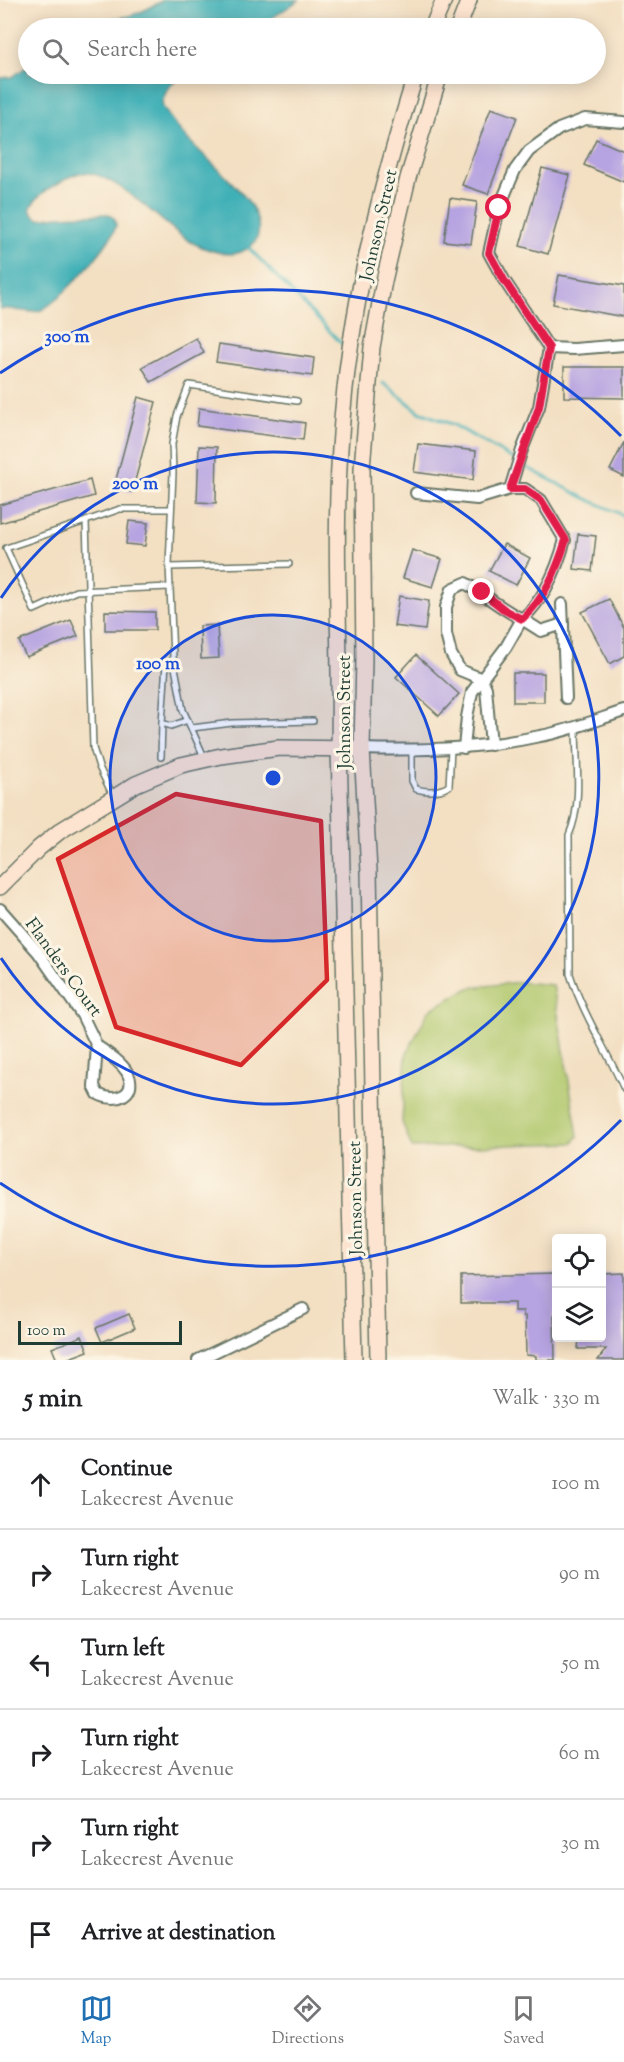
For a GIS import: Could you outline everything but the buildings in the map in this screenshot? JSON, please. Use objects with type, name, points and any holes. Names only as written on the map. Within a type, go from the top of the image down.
[{"type":"main road","points":[[436,18],[444,0]]},
{"type":"main road","points":[[462,18],[469,0]]},
{"type":"main road","name":"Johnson Street","points":[[354,1360],[339,748],[340,435],[350,345],[363,274],[383,184],[413,84]]},
{"type":"main road","name":"Johnson Street","points":[[378,1360],[369,871],[362,749],[364,659],[362,468],[372,347],[384,281],[408,178],[437,84]]},
{"type":"main road","points":[[0,887],[39,848],[60,831],[136,784],[181,765],[221,756],[279,748],[362,749]]},
{"type":"street","points":[[510,489],[539,407],[549,348],[489,253],[499,208],[515,170],[529,151],[559,129],[585,119],[624,122]]},
{"type":"street","points":[[549,348],[574,349],[624,345]]},
{"type":"street","points":[[416,493],[477,499],[510,489],[525,489],[541,500],[566,540],[558,567],[537,605],[522,619],[518,629],[472,692],[464,748]]},
{"type":"street","points":[[491,745],[486,688],[482,680],[460,669],[451,654],[446,634],[446,607],[452,589],[465,583],[541,631],[563,624]]},
{"type":"street","points":[[562,604],[566,698]]},
{"type":"street","points":[[362,749],[451,749],[491,745],[542,736],[624,711]]},
{"type":"street","name":"Flanders Court","points":[[0,909],[38,952],[82,1015],[97,1046],[94,1086],[98,1094],[113,1100],[122,1097],[127,1093],[130,1085],[126,1071],[112,1056],[97,1046]]},
{"type":"street","points":[[198,1360],[303,1309]]},
{"type":"lane","points":[[205,761],[183,710],[173,657],[169,567],[172,444],[177,416],[189,385],[297,401]]},
{"type":"lane","points":[[170,587],[76,591],[34,610],[6,548],[120,509],[171,509]]},
{"type":"lane","points":[[86,521],[93,748],[99,767],[114,798]]},
{"type":"lane","points":[[169,567],[289,564]]},
{"type":"lane","points":[[161,757],[166,663]]},
{"type":"lane","points":[[162,723],[171,726],[188,720]]},
{"type":"lane","points":[[192,728],[232,723],[313,721]]},
{"type":"lane","points":[[576,727],[576,808],[574,823],[569,835],[570,974],[576,993],[624,1089]]},
{"type":"lane","points":[[412,750],[412,781],[416,789],[424,791],[443,790],[449,786],[451,749]]},
{"type":"highlighted area","points":[[176,794],[321,821],[327,980],[241,1065],[116,1027],[58,859]]},
{"type":"green space","points":[[519,982],[553,985],[578,1136],[573,1143],[412,1148],[402,1122],[406,1055],[429,1010],[469,988]]},
{"type":"water","points":[[163,0],[299,0],[272,18],[122,18],[146,10]]},
{"type":"water","points":[[18,73],[18,84],[171,84],[162,105],[181,131],[248,201],[258,224],[258,236],[255,241],[246,249],[233,254],[205,248],[191,242],[138,200],[108,180],[93,174],[80,173],[51,187],[34,202],[30,210],[39,219],[108,214],[116,222],[113,232],[84,271],[49,306],[31,312],[0,309],[0,78],[12,77]]},
{"type":"waterway","points":[[247,246],[343,345]]},
{"type":"waterway","points":[[383,383],[420,412],[454,425],[515,460]]},
{"type":"waterway","points":[[520,464],[623,515],[624,519]]},
{"type":"route","points":[[482,592],[506,611],[522,619],[537,605],[558,567],[566,540],[541,500],[525,489],[510,489],[539,407],[549,348],[489,253],[499,208]]}]
